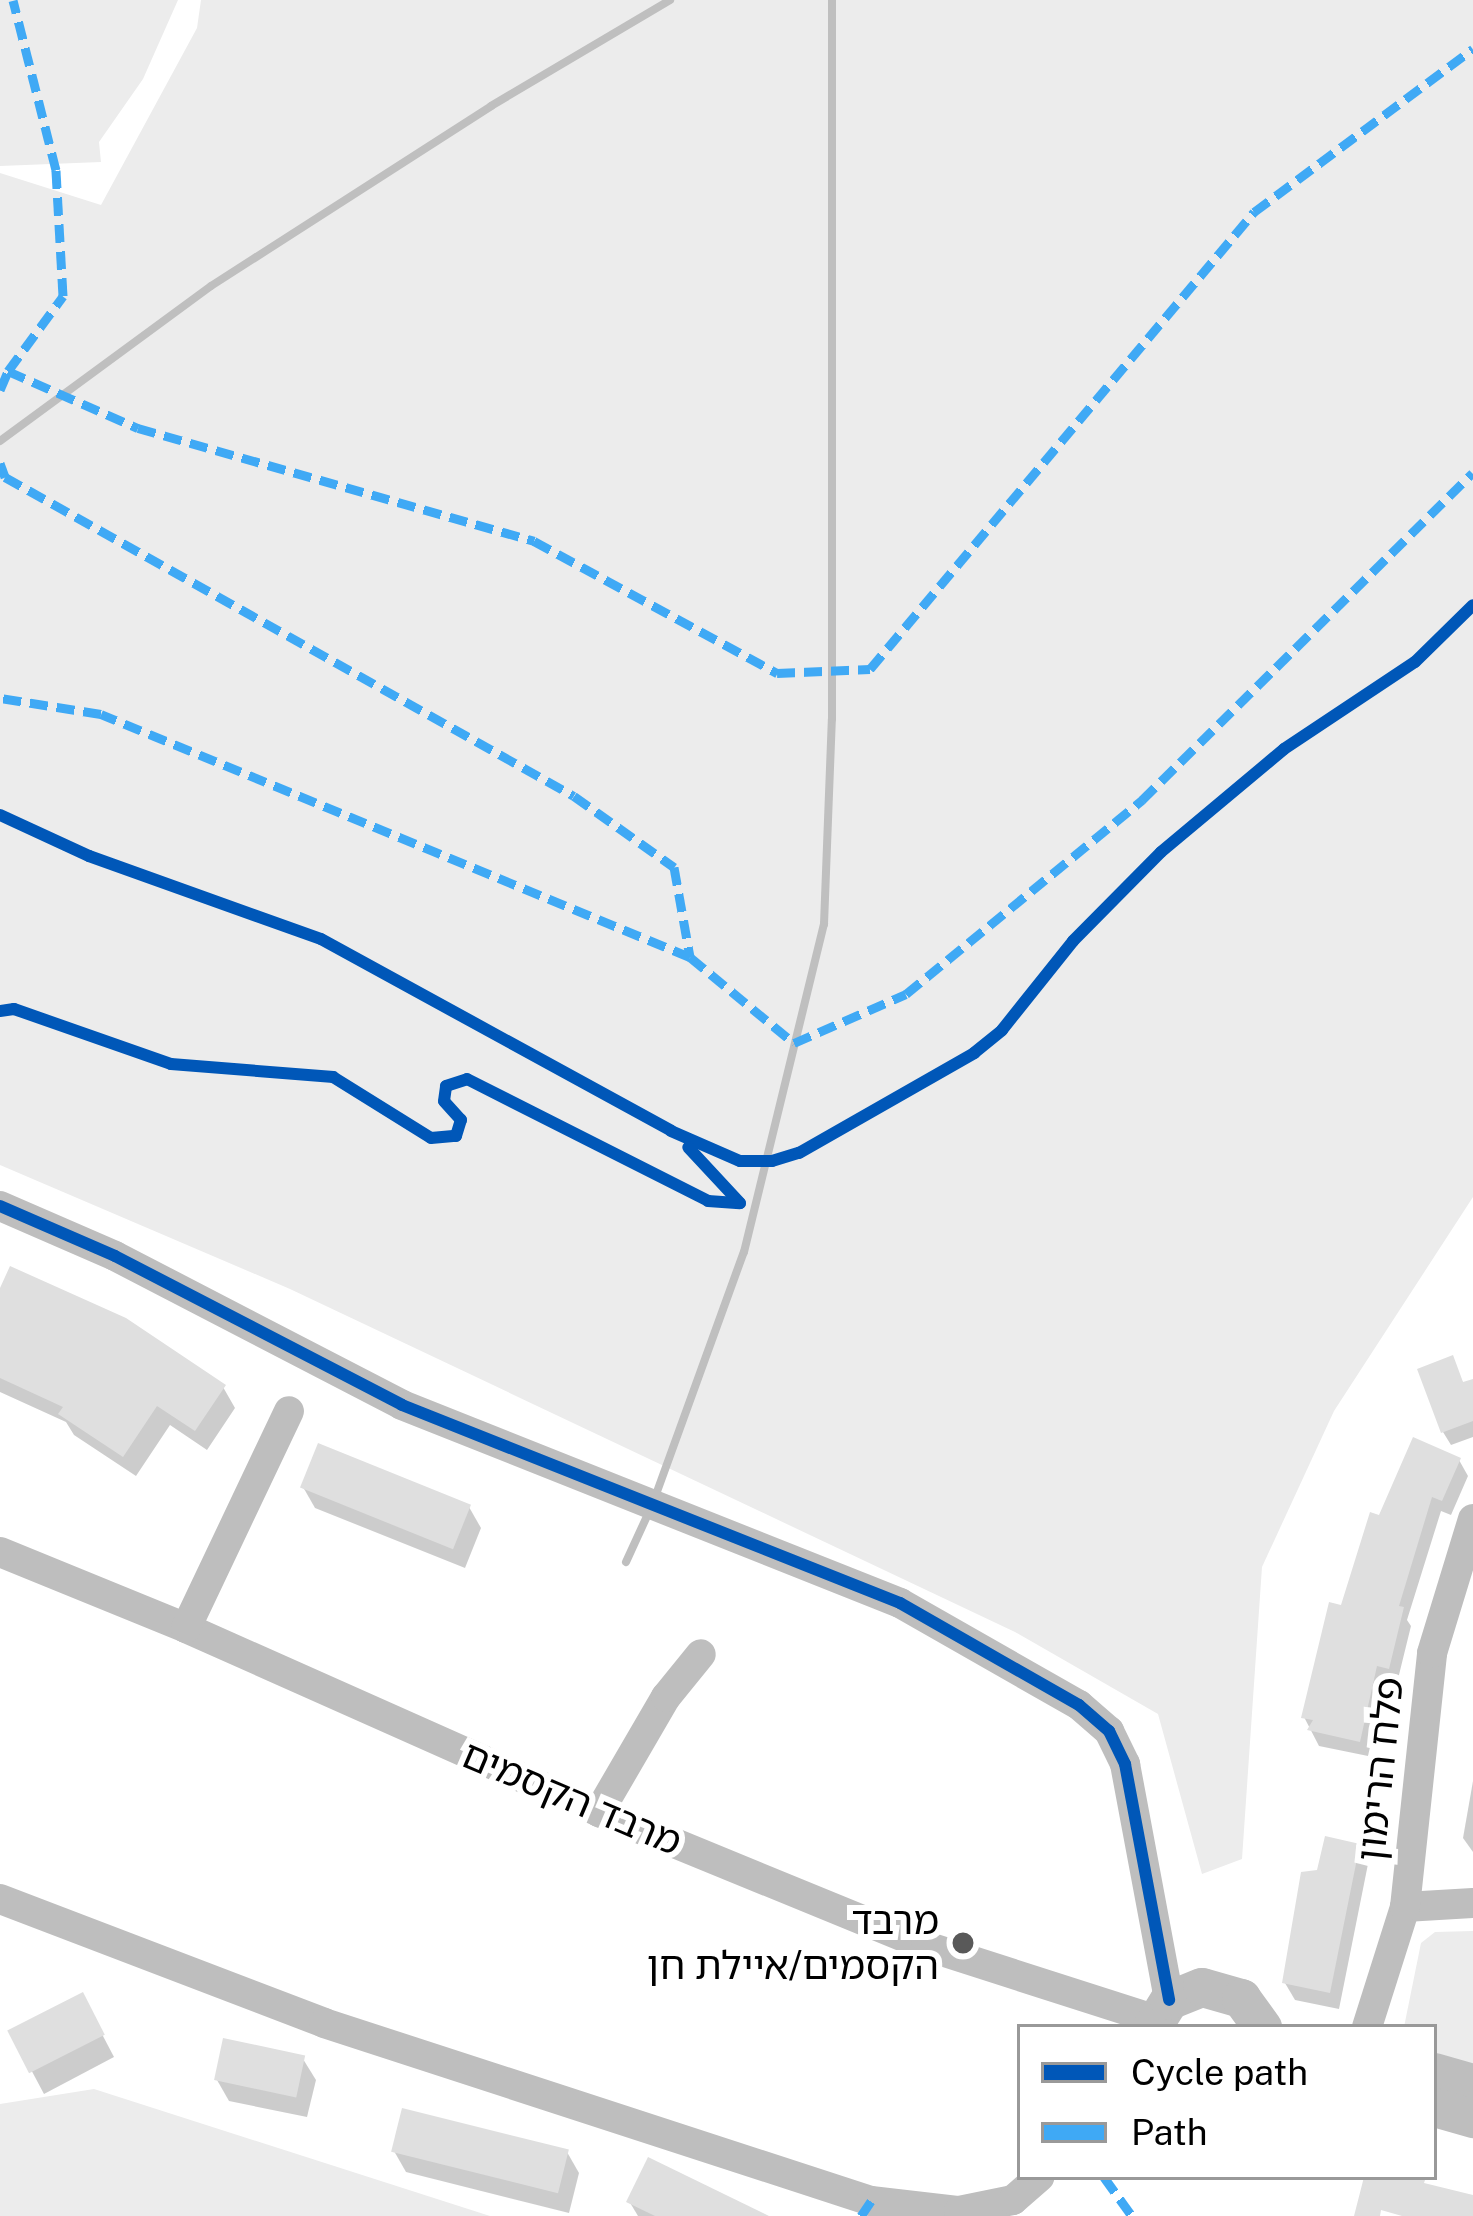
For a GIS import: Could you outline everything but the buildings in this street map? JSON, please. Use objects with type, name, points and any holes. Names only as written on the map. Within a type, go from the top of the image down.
[{"type":"street","points":[[0,1206],[115,1256],[402,1405],[900,1603],[1079,1705],[1109,1731],[1125,1764],[1158,2015]]},
{"type":"street","points":[[187,1628],[290,1411]]},
{"type":"street","name":"פלח הרימון","points":[[1368,2024],[1405,1906],[1432,1653],[1473,1520]]},
{"type":"street","name":"מרבד הקסמים","points":[[0,1552],[187,1628],[599,1812],[926,1946],[1158,2015]]},
{"type":"street","points":[[599,1812],[666,1697],[701,1654]]},
{"type":"street","points":[[0,1899],[325,2023],[871,2201],[959,2211],[1013,2200],[1036,2180]]},
{"type":"street","points":[[1405,1906],[1473,1903]]},
{"type":"street","points":[[1158,2015],[1186,1990],[1222,1989],[1240,1997],[1266,2024]]},
{"type":"street","points":[[1437,2073],[1473,2083]]},
{"type":"street","points":[[1437,2108],[1473,2118]]},
{"type":"shaded area","points":[[0,0],[178,0],[143,79],[99,142],[101,162],[0,166]]},
{"type":"shaded area","points":[[201,0],[1473,0],[1473,1197],[1334,1411],[1262,1567],[1242,1859],[1202,1874],[1158,1714],[1015,1632],[290,1289],[0,1165],[0,173],[101,205],[197,28]]},
{"type":"shaded area","points":[[1473,1931],[1473,2071],[1437,2061],[1437,2024],[1405,2024],[1421,1943],[1435,1932]]},
{"type":"shaded area","points":[[94,2089],[490,2216],[0,2216],[0,2104]]},
{"type":"waterway","points":[[0,441],[211,286],[491,106],[670,0]]},
{"type":"waterway","points":[[654,1500],[744,1252],[824,924],[832,719],[832,0]]},
{"type":"waterway","points":[[626,1562],[648,1514]]},
{"type":"marked path","points":[[8,371],[63,296],[56,170],[13,0]]},
{"type":"marked path","points":[[0,390],[8,371],[138,428],[534,541],[777,673],[870,669],[1254,212],[1473,49]]},
{"type":"marked path","points":[[0,463],[5,477],[574,796],[674,867],[690,957],[101,714],[0,698]]},
{"type":"marked path","points":[[690,957],[794,1043],[906,994],[1142,800],[1473,473]]},
{"type":"marked path","points":[[1106,2180],[1132,2216]]},
{"type":"marked path","points":[[861,2216],[871,2201]]},
{"type":"cycle path","points":[[0,815],[89,856],[321,939],[671,1131],[740,1161],[772,1161],[799,1153],[974,1053],[1002,1030],[1073,941],[1161,852],[1284,749],[1415,662],[1473,605]]},
{"type":"cycle path","points":[[0,1011],[14,1009],[171,1064],[333,1077],[431,1138],[456,1136],[461,1120],[444,1101],[446,1086],[467,1079],[708,1201],[740,1203],[688,1147]]},
{"type":"cycle path","points":[[0,1206],[115,1256],[402,1405],[900,1603],[1079,1705],[1109,1731],[1125,1764],[1169,2000]]},
{"type":"place","name":"מרבד הקסמים/איילת חן","points":[[963,1943]]}]
